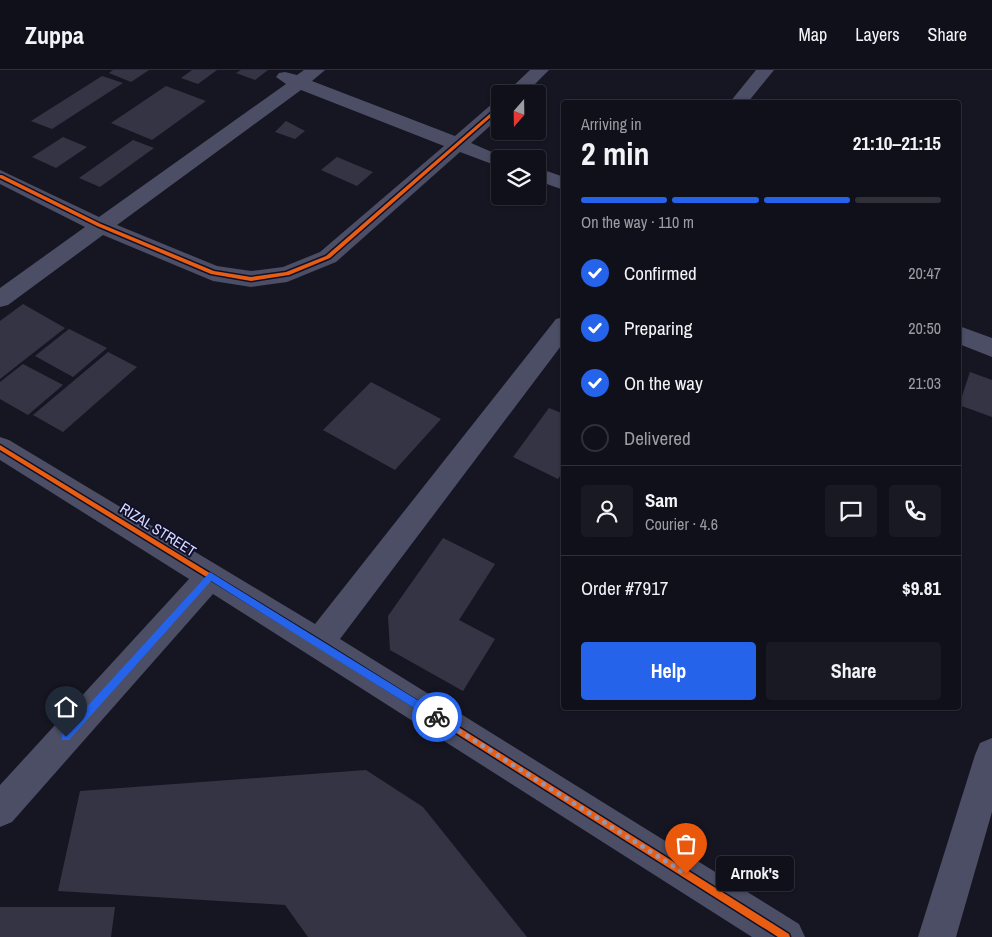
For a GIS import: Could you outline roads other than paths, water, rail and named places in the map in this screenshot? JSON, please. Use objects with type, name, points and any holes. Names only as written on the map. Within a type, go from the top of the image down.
[{"type":"street","points":[[0,299],[92,222],[290,76],[316,70]]},
{"type":"street","points":[[524,85],[540,70]]},
{"type":"street","points":[[741,100],[765,70]]},
{"type":"street","points":[[290,76],[491,158]]},
{"type":"street","points":[[0,176],[92,222],[213,273],[251,279],[287,274],[328,257],[491,115]]},
{"type":"street","points":[[546,177],[561,183]]},
{"type":"street","points":[[0,278],[92,222]]},
{"type":"street","points":[[320,643],[561,329]]},
{"type":"street","points":[[961,336],[992,348]]},
{"type":"street","name":"RIZAL STREET","points":[[0,447],[320,643],[786,937]]},
{"type":"street","points":[[0,810],[210,576]]},
{"type":"street","points":[[937,937],[992,755]]},
{"type":"place","name":"Arnok's","points":[[686,874]]}]
